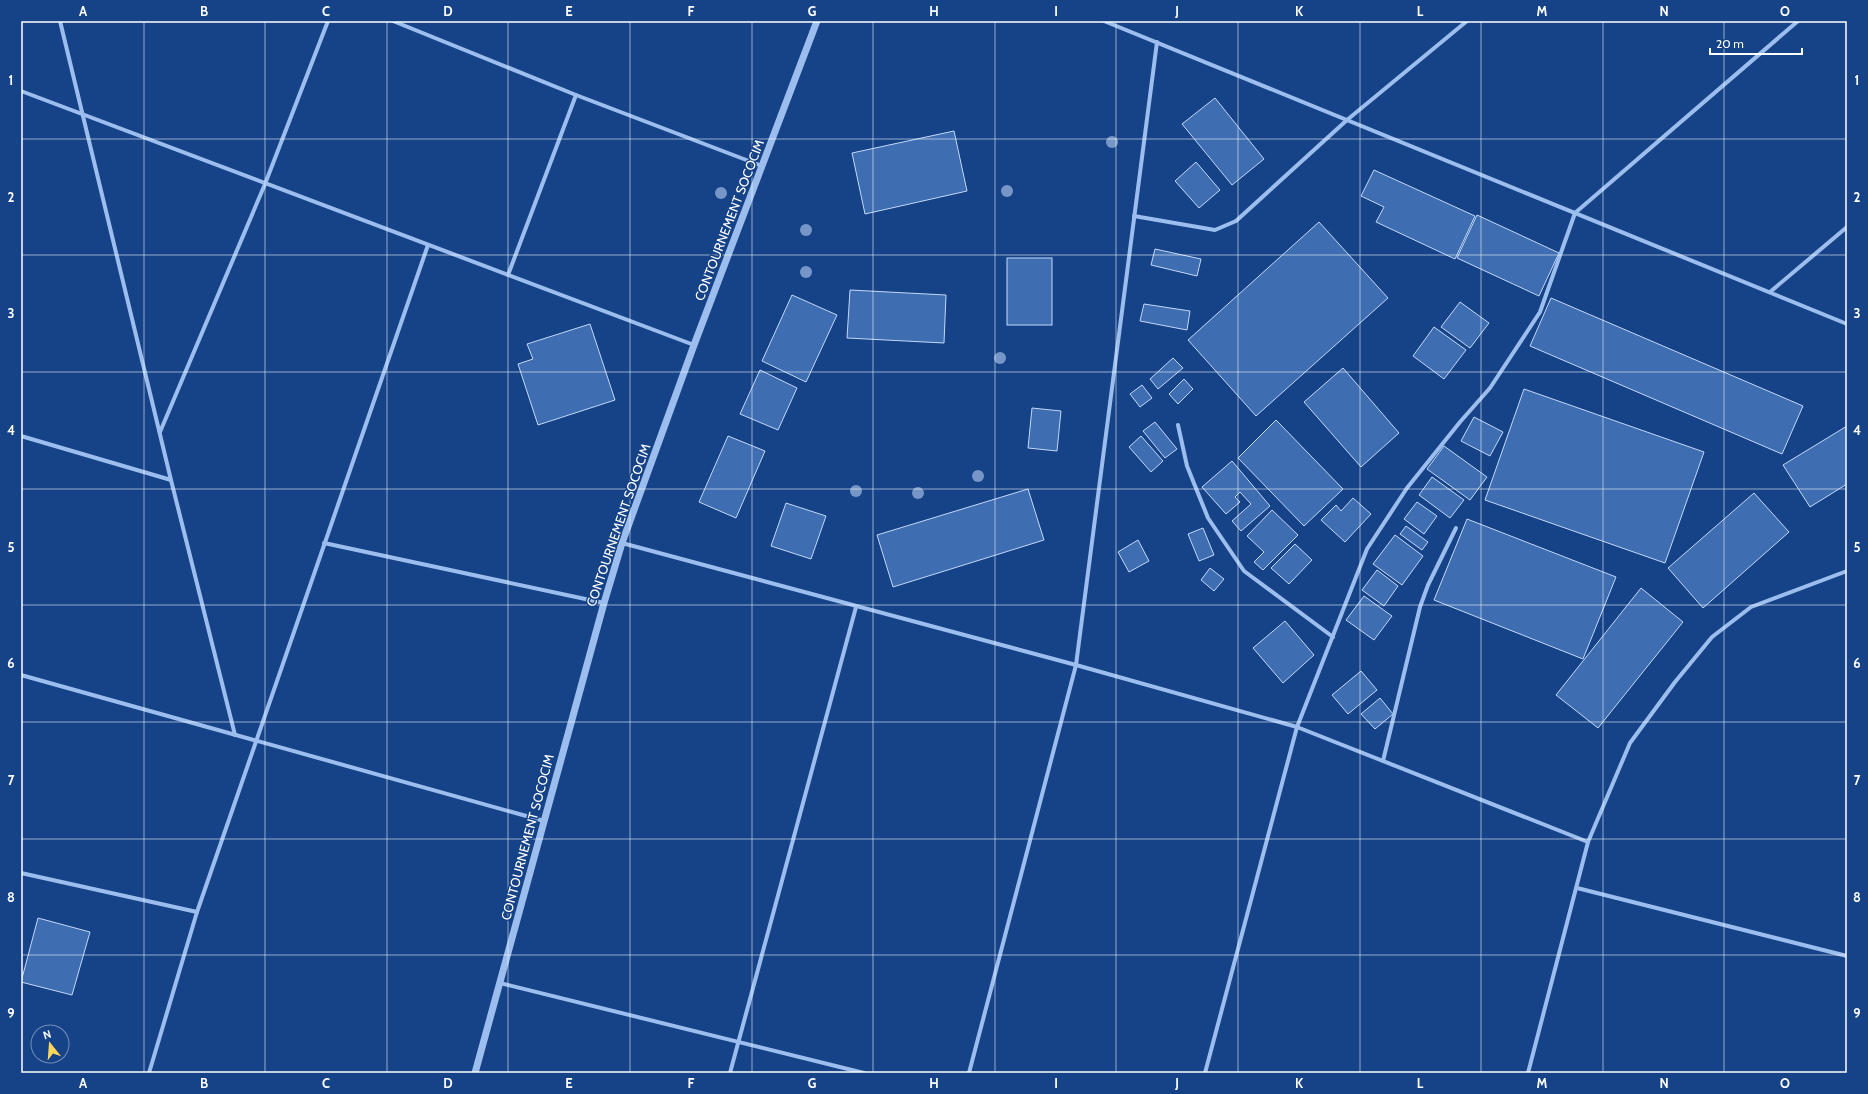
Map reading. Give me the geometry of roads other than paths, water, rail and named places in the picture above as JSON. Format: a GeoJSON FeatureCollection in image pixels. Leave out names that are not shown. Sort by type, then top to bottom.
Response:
{"type":"FeatureCollection","features":[{"type":"Feature","properties":{"kind":"street"},"geometry":{"type":"LineString","coordinates":[[60,21],[171,480],[235,735]]}},
{"type":"Feature","properties":{"kind":"street"},"geometry":{"type":"LineString","coordinates":[[160,433],[266,184],[328,21]]}},
{"type":"Feature","properties":{"kind":"street"},"geometry":{"type":"LineString","coordinates":[[393,21],[576,95],[762,166]]}},
{"type":"Feature","properties":{"kind":"street","name":"CONTOURNEMENT SOCOCIM"},"geometry":{"type":"LineString","coordinates":[[475,1073],[604,603],[622,543],[694,345],[817,21]]}},
{"type":"Feature","properties":{"kind":"street"},"geometry":{"type":"LineString","coordinates":[[1104,21],[1847,324]]}},
{"type":"Feature","properties":{"kind":"street"},"geometry":{"type":"LineString","coordinates":[[1134,216],[1215,230],[1236,221],[1347,120],[1466,21]]}},
{"type":"Feature","properties":{"kind":"street"},"geometry":{"type":"LineString","coordinates":[[1206,1073],[1297,727],[1367,549],[1407,488],[1490,388],[1540,312],[1575,213],[1798,21]]}},
{"type":"Feature","properties":{"kind":"street"},"geometry":{"type":"LineString","coordinates":[[969,1073],[1076,665],[1157,42]]}},
{"type":"Feature","properties":{"kind":"street"},"geometry":{"type":"LineString","coordinates":[[21,91],[694,345]]}},
{"type":"Feature","properties":{"kind":"street"},"geometry":{"type":"LineString","coordinates":[[508,275],[576,95]]}},
{"type":"Feature","properties":{"kind":"street"},"geometry":{"type":"LineString","coordinates":[[1770,292],[1847,227]]}},
{"type":"Feature","properties":{"kind":"street"},"geometry":{"type":"LineString","coordinates":[[149,1073],[197,912],[428,245]]}},
{"type":"Feature","properties":{"kind":"street"},"geometry":{"type":"LineString","coordinates":[[1178,425],[1187,466],[1208,518],[1244,571],[1333,637]]}},
{"type":"Feature","properties":{"kind":"street"},"geometry":{"type":"LineString","coordinates":[[21,436],[171,480]]}},
{"type":"Feature","properties":{"kind":"street"},"geometry":{"type":"LineString","coordinates":[[1383,761],[1420,607],[1428,585],[1456,528]]}},
{"type":"Feature","properties":{"kind":"street"},"geometry":{"type":"LineString","coordinates":[[324,543],[604,603]]}},
{"type":"Feature","properties":{"kind":"street"},"geometry":{"type":"LineString","coordinates":[[622,543],[1076,665],[1297,727],[1588,842]]}},
{"type":"Feature","properties":{"kind":"street"},"geometry":{"type":"LineString","coordinates":[[1528,1073],[1588,842],[1630,743],[1675,682],[1712,637],[1751,607],[1847,571]]}},
{"type":"Feature","properties":{"kind":"street"},"geometry":{"type":"LineString","coordinates":[[730,1073],[856,607]]}},
{"type":"Feature","properties":{"kind":"street"},"geometry":{"type":"LineString","coordinates":[[21,675],[544,821]]}},
{"type":"Feature","properties":{"kind":"street"},"geometry":{"type":"LineString","coordinates":[[21,873],[197,912]]}},
{"type":"Feature","properties":{"kind":"street"},"geometry":{"type":"LineString","coordinates":[[1577,888],[1847,956]]}},
{"type":"Feature","properties":{"kind":"street"},"geometry":{"type":"LineString","coordinates":[[499,982],[864,1073]]}}]}
